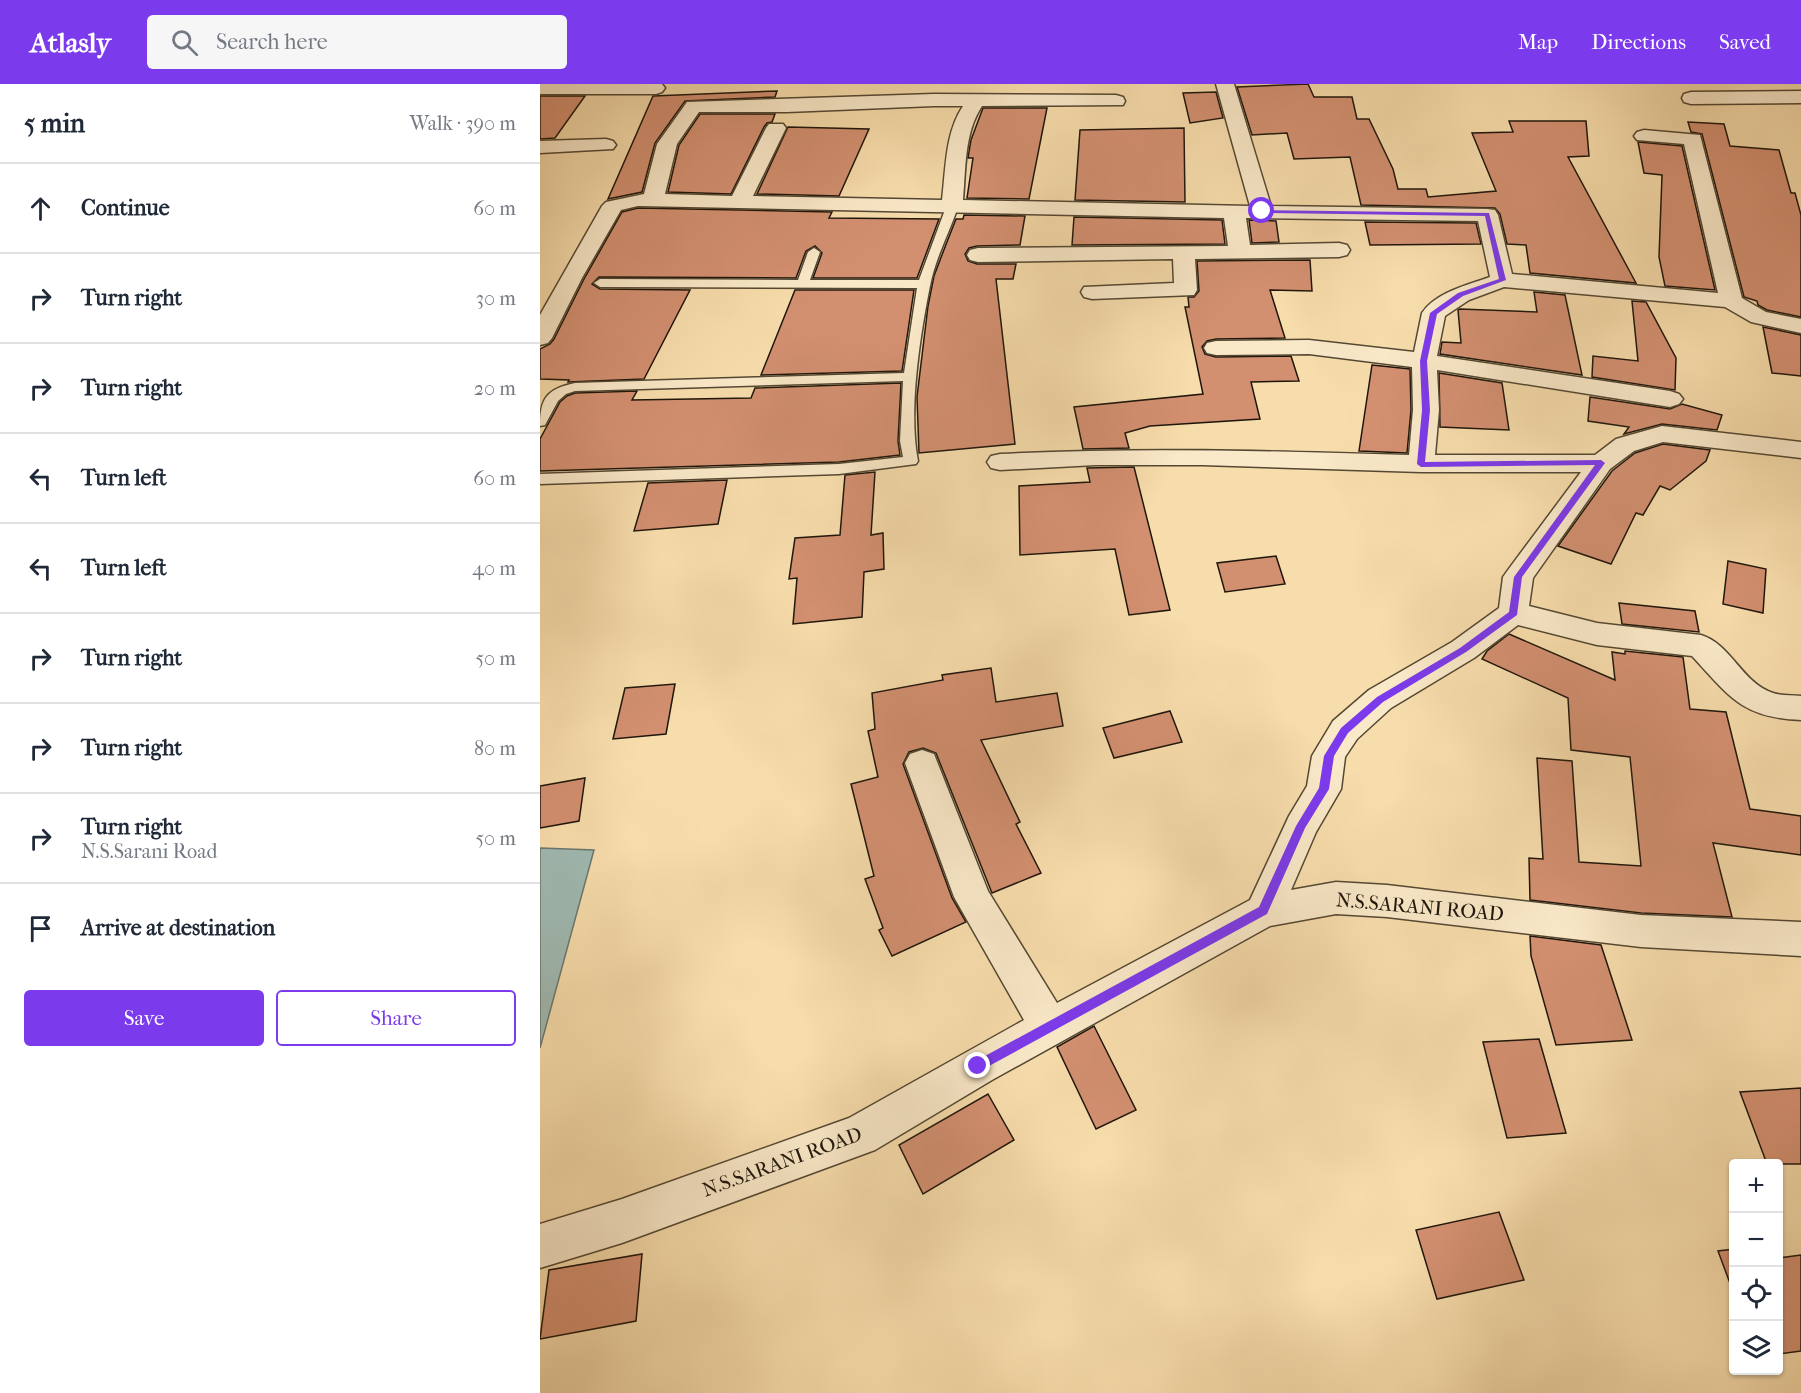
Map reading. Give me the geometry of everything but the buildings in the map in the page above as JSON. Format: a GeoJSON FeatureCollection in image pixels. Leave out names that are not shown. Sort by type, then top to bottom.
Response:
{"type":"FeatureCollection","features":[{"type":"Feature","properties":{"kind":"street"},"geometry":{"type":"LineString","coordinates":[[787,106],[792,84]]}},
{"type":"Feature","properties":{"kind":"street"},"geometry":{"type":"LineString","coordinates":[[1225,84],[1262,211]]}},
{"type":"Feature","properties":{"kind":"street"},"geometry":{"type":"LineString","coordinates":[[540,88],[656,88]]}},
{"type":"Feature","properties":{"kind":"street"},"geometry":{"type":"LineString","coordinates":[[653,199],[667,144],[698,99],[787,106],[976,100],[1087,92],[1116,101]]}},
{"type":"Feature","properties":{"kind":"street"},"geometry":{"type":"LineString","coordinates":[[1691,98],[1801,97]]}},
{"type":"Feature","properties":{"kind":"street"},"geometry":{"type":"LineString","coordinates":[[952,207],[960,132],[963,120],[976,100]]}},
{"type":"Feature","properties":{"kind":"street"},"geometry":{"type":"LineString","coordinates":[[739,203],[776,128]]}},
{"type":"Feature","properties":{"kind":"street"},"geometry":{"type":"LineString","coordinates":[[1644,136],[1693,139],[1731,301]]}},
{"type":"Feature","properties":{"kind":"street"},"geometry":{"type":"LineString","coordinates":[[540,147],[606,146]]}},
{"type":"Feature","properties":{"kind":"street"},"geometry":{"type":"LineString","coordinates":[[541,333],[612,206],[653,199],[739,203],[1487,215],[1503,280]]}},
{"type":"Feature","properties":{"kind":"street"},"geometry":{"type":"LineString","coordinates":[[1234,211],[1240,252]]}},
{"type":"Feature","properties":{"kind":"street"},"geometry":{"type":"LineString","coordinates":[[978,255],[1184,254],[1340,250]]}},
{"type":"Feature","properties":{"kind":"street"},"geometry":{"type":"LineString","coordinates":[[1092,292],[1186,290],[1184,254]]}},
{"type":"Feature","properties":{"kind":"street"},"geometry":{"type":"LineString","coordinates":[[1421,464],[1426,410],[1424,361],[1434,313],[1461,295],[1503,280],[1731,301],[1759,317],[1801,326]]}},
{"type":"Feature","properties":{"kind":"street"},"geometry":{"type":"LineString","coordinates":[[1216,348],[1309,347],[1424,361],[1670,399]]}},
{"type":"Feature","properties":{"kind":"street"},"geometry":{"type":"LineString","coordinates":[[1263,911],[1301,826],[1324,789],[1329,756],[1345,730],[1380,699],[1463,650],[1513,613],[1518,577],[1601,463],[1624,445],[1662,434],[1801,450]]}},
{"type":"Feature","properties":{"kind":"street"},"geometry":{"type":"LineString","coordinates":[[1000,462],[1120,457],[1421,464],[1601,463]]}},
{"type":"Feature","properties":{"kind":"street"},"geometry":{"type":"LineString","coordinates":[[1513,613],[1597,634],[1701,646],[1745,695],[1779,709],[1801,708]]}},
{"type":"Feature","properties":{"kind":"street"},"geometry":{"type":"LineString","coordinates":[[922,763],[972,897],[1050,1028]]}},
{"type":"Feature","properties":{"kind":"street","name":"N.S.SARANI ROAD"},"geometry":{"type":"LineString","coordinates":[[540,1246],[622,1221],[860,1136],[978,1066],[1263,911],[1336,898],[1387,901],[1641,931],[1800,943]]}},
{"type":"Feature","properties":{"kind":"lane"},"geometry":{"type":"LineString","coordinates":[[540,479],[839,469],[911,462],[907,441],[910,377],[924,284],[952,207]]}},
{"type":"Feature","properties":{"kind":"lane"},"geometry":{"type":"LineString","coordinates":[[803,282],[814,252]]}},
{"type":"Feature","properties":{"kind":"lane"},"geometry":{"type":"LineString","coordinates":[[600,283],[924,284]]}},
{"type":"Feature","properties":{"kind":"lane"},"geometry":{"type":"LineString","coordinates":[[540,422],[554,395],[569,388],[910,377]]}},
{"type":"Feature","properties":{"kind":"water"},"geometry":{"type":"Polygon","coordinates":[[[540,848],[594,850],[540,1048],[540,848]]]}},
{"type":"Feature","properties":{"kind":"route"},"geometry":{"type":"LineString","coordinates":[[978,1066],[1263,911],[1301,826],[1324,789],[1329,756],[1345,730],[1380,699],[1463,650],[1513,613],[1518,577],[1601,463],[1421,464],[1426,410],[1424,361],[1434,313],[1461,295],[1503,280],[1487,215],[1262,211]]}}]}
